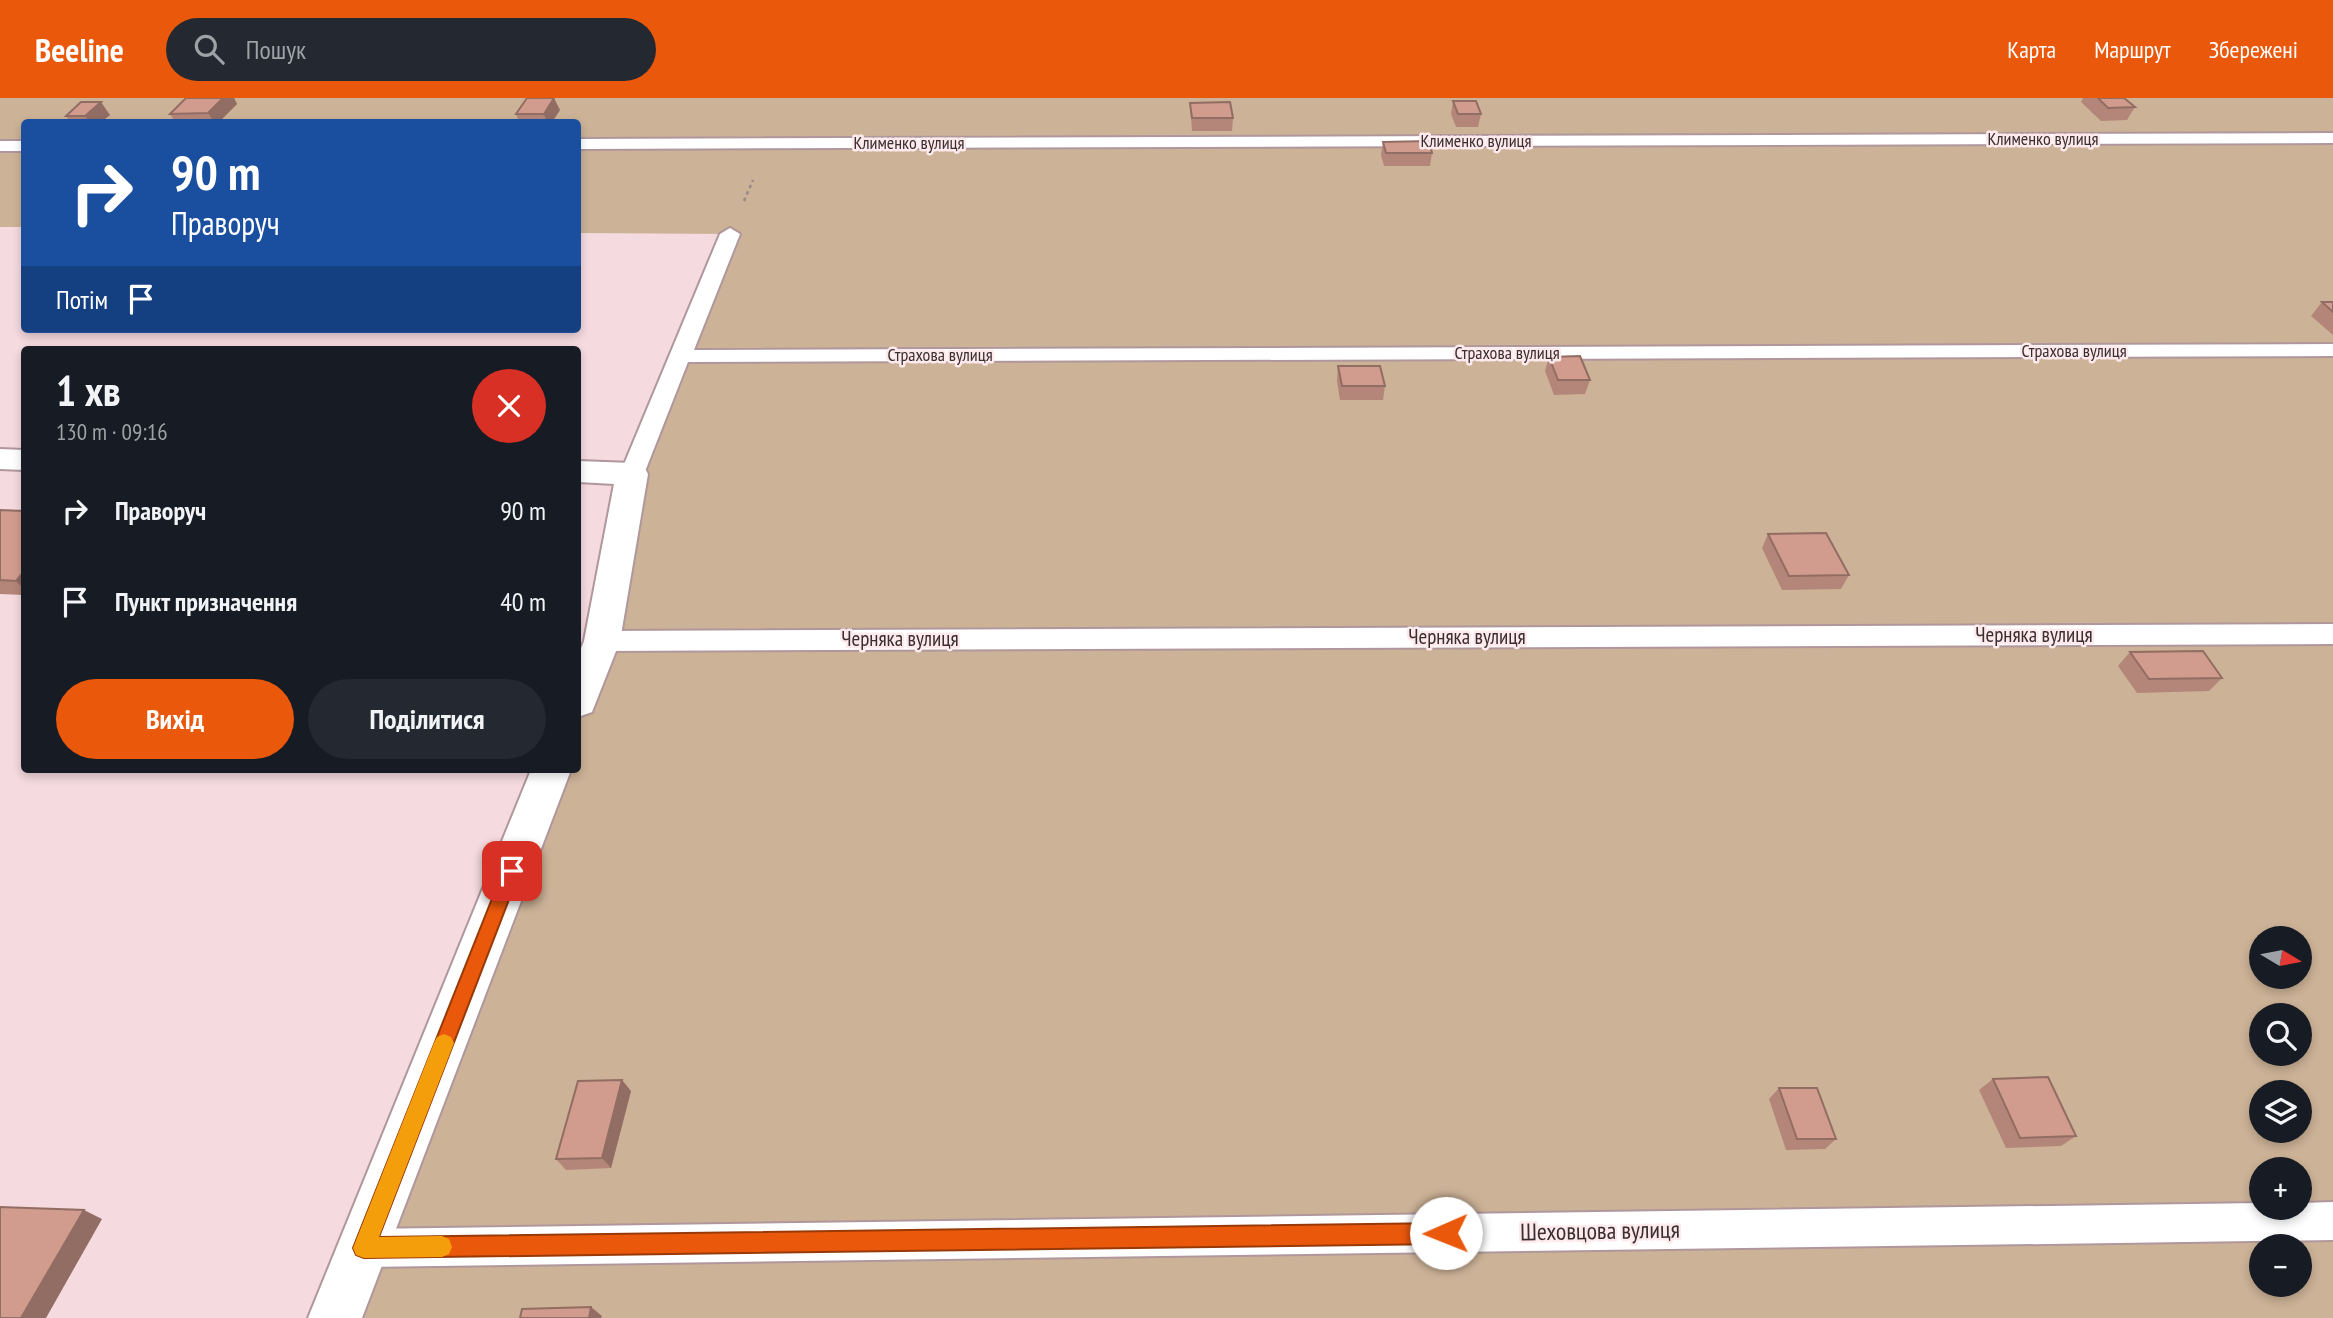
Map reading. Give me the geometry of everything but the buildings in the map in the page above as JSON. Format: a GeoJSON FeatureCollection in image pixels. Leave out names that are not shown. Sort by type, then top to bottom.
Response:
{"type":"FeatureCollection","features":[{"type":"Feature","properties":{"kind":"street"},"geometry":{"type":"LineString","coordinates":[[0,459],[21,460]]}},
{"type":"Feature","properties":{"kind":"street"},"geometry":{"type":"LineString","coordinates":[[581,472],[632,474],[602,641],[581,694]]}},
{"type":"Feature","properties":{"kind":"street"},"geometry":{"type":"LineString","coordinates":[[335,1318],[550,773]]}},
{"type":"Feature","properties":{"kind":"lane","name":"Клименко вулиця"},"geometry":{"type":"LineString","coordinates":[[581,144],[2333,138]]}},
{"type":"Feature","properties":{"kind":"lane"},"geometry":{"type":"LineString","coordinates":[[0,146],[21,146]]}},
{"type":"Feature","properties":{"kind":"lane"},"geometry":{"type":"LineString","coordinates":[[632,474],[730,234]]}},
{"type":"Feature","properties":{"kind":"lane","name":"Страхова вулиця"},"geometry":{"type":"LineString","coordinates":[[680,356],[2333,350]]}},
{"type":"Feature","properties":{"kind":"lane","name":"Черняка вулиця"},"geometry":{"type":"LineString","coordinates":[[602,641],[2333,634]]}},
{"type":"Feature","properties":{"kind":"lane","name":"Шеховцова вулиця"},"geometry":{"type":"LineString","coordinates":[[364,1248],[2333,1221]]}},
{"type":"Feature","properties":{"kind":"path"},"geometry":{"type":"LineString","coordinates":[[730,234],[768,144]]}},
{"type":"Feature","properties":{"kind":"shaded area"},"geometry":{"type":"Polygon","coordinates":[[[0,98],[2333,98],[2333,1318],[335,1318],[550,773],[581,773],[581,694],[602,641],[632,474],[730,234],[581,233],[581,119],[21,119],[21,227],[0,227],[0,98]]]}},
{"type":"Feature","properties":{"kind":"slow traffic"},"geometry":{"type":"LineString","coordinates":[[442,1247],[364,1248],[444,1043]]}},
{"type":"Feature","properties":{"kind":"route"},"geometry":{"type":"LineString","coordinates":[[512,871],[364,1248],[1446,1233]]}}]}
